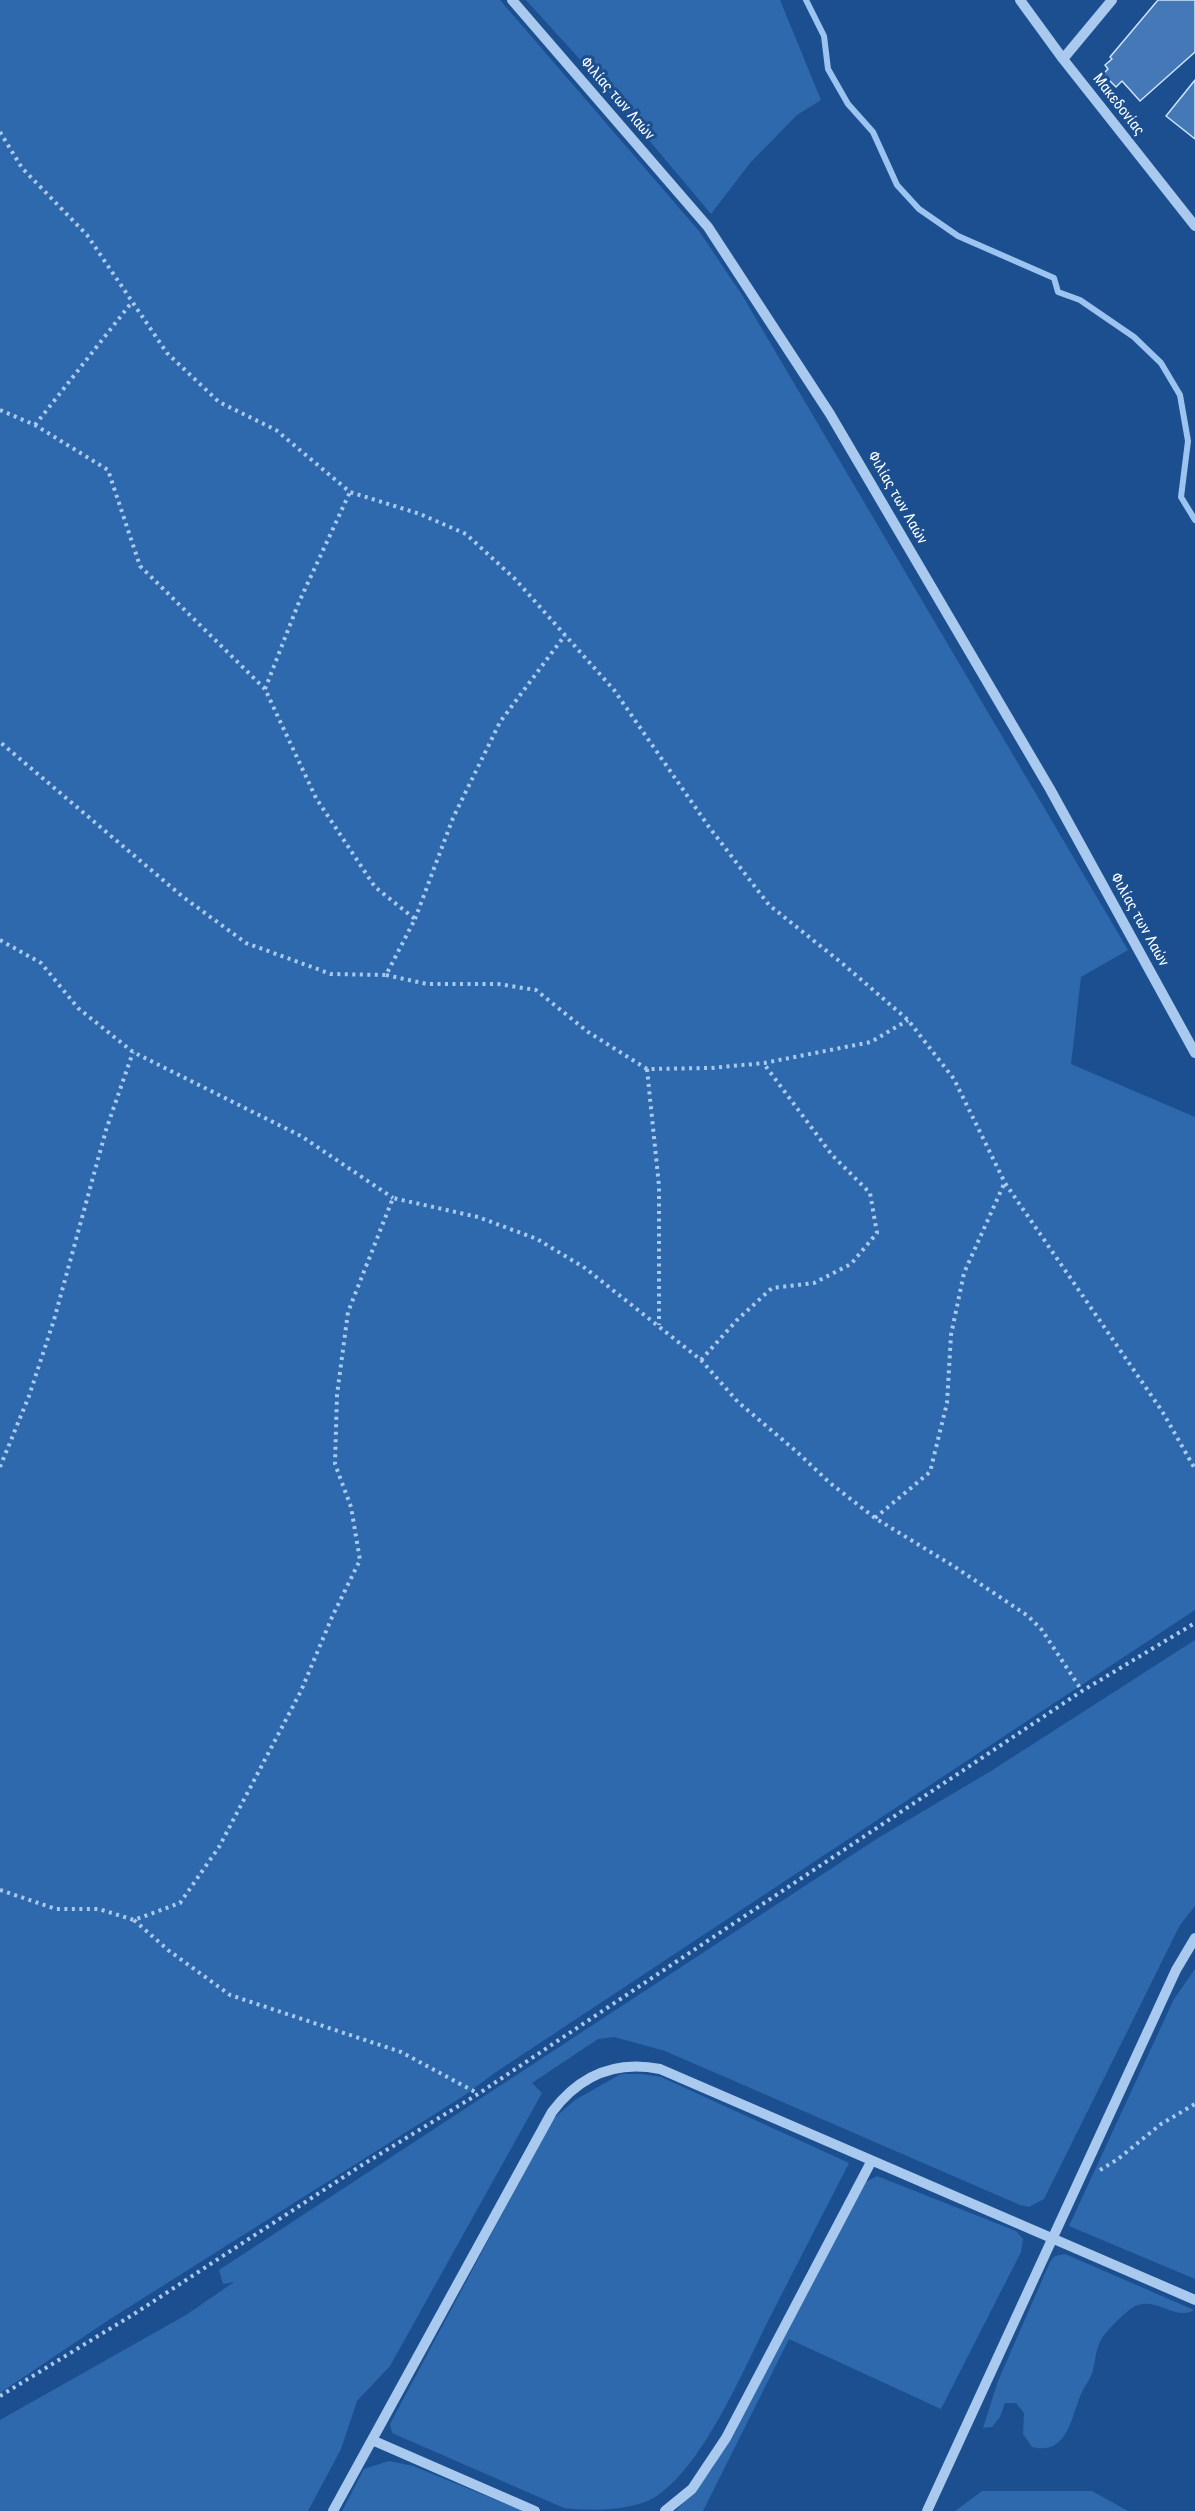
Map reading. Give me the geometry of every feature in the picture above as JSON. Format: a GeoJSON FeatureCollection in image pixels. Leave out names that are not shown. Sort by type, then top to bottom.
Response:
{"type":"FeatureCollection","features":[{"type":"Feature","properties":{"kind":"street","name":"Φιλίας των Λαών"},"geometry":{"type":"LineString","coordinates":[[512,0],[708,227],[824,404],[1050,789],[1195,1053]]}},
{"type":"Feature","properties":{"kind":"street","name":"Μακεδονίας"},"geometry":{"type":"LineString","coordinates":[[1020,0],[1063,59],[1195,226]]}},
{"type":"Feature","properties":{"kind":"street"},"geometry":{"type":"LineString","coordinates":[[1063,59],[1112,0]]}},
{"type":"Feature","properties":{"kind":"street"},"geometry":{"type":"LineString","coordinates":[[927,2511],[1176,1970],[1195,1938]]}},
{"type":"Feature","properties":{"kind":"street"},"geometry":{"type":"LineString","coordinates":[[333,2511],[552,2112],[566,2094],[599,2073],[643,2066],[660,2069],[1195,2300]]}},
{"type":"Feature","properties":{"kind":"street"},"geometry":{"type":"LineString","coordinates":[[665,2511],[692,2489],[726,2438],[871,2162]]}},
{"type":"Feature","properties":{"kind":"street"},"geometry":{"type":"LineString","coordinates":[[372,2440],[535,2511]]}},
{"type":"Feature","properties":{"kind":"path"},"geometry":{"type":"LineString","coordinates":[[0,132],[22,168],[87,235],[167,352],[219,402],[276,430],[350,492],[420,514],[466,534],[515,579],[614,690],[709,827],[769,905],[908,1020],[954,1078],[1005,1183],[1162,1411],[1195,1469]]}},
{"type":"Feature","properties":{"kind":"path"},"geometry":{"type":"LineString","coordinates":[[35,425],[132,302]]}},
{"type":"Feature","properties":{"kind":"path"},"geometry":{"type":"LineString","coordinates":[[0,410],[35,425],[108,470],[140,566],[265,689],[316,798],[375,887],[415,919]]}},
{"type":"Feature","properties":{"kind":"path"},"geometry":{"type":"LineString","coordinates":[[265,689],[298,602],[350,492]]}},
{"type":"Feature","properties":{"kind":"path"},"geometry":{"type":"LineString","coordinates":[[386,975],[415,919],[453,818],[500,722],[565,635]]}},
{"type":"Feature","properties":{"kind":"path"},"geometry":{"type":"LineString","coordinates":[[0,742],[183,897],[246,943],[331,974],[386,975],[427,984],[498,984],[536,990],[588,1032],[646,1069],[711,1068],[764,1063],[871,1042],[908,1020]]}},
{"type":"Feature","properties":{"kind":"path"},"geometry":{"type":"LineString","coordinates":[[0,940],[41,963],[78,1008],[132,1052],[302,1136],[393,1198],[478,1217],[537,1239],[585,1268],[701,1360],[738,1402],[830,1483],[875,1518],[955,1567],[1028,1616],[1042,1630],[1082,1691]]}},
{"type":"Feature","properties":{"kind":"path"},"geometry":{"type":"LineString","coordinates":[[0,1467],[29,1396],[54,1320],[106,1130],[132,1052]]}},
{"type":"Feature","properties":{"kind":"path"},"geometry":{"type":"LineString","coordinates":[[701,1360],[737,1320],[772,1288],[814,1283],[851,1264],[877,1233],[870,1193],[832,1155],[764,1063]]}},
{"type":"Feature","properties":{"kind":"path"},"geometry":{"type":"LineString","coordinates":[[646,1069],[659,1186],[659,1326]]}},
{"type":"Feature","properties":{"kind":"path"},"geometry":{"type":"LineString","coordinates":[[875,1518],[930,1472],[947,1403],[951,1335],[964,1273],[1005,1183]]}},
{"type":"Feature","properties":{"kind":"path"},"geometry":{"type":"LineString","coordinates":[[134,1920],[180,1904],[219,1847],[302,1691],[332,1617],[360,1560],[351,1507],[335,1464],[337,1395],[348,1312],[393,1198]]}},
{"type":"Feature","properties":{"kind":"path"},"geometry":{"type":"LineString","coordinates":[[0,2396],[134,2314],[362,2165],[478,2094],[1082,1691],[1195,1623]]}},
{"type":"Feature","properties":{"kind":"path"},"geometry":{"type":"LineString","coordinates":[[0,1890],[56,1908],[99,1909],[134,1920],[168,1950],[230,1995],[401,2052],[478,2094]]}},
{"type":"Feature","properties":{"kind":"path"},"geometry":{"type":"LineString","coordinates":[[1082,2171],[1093,2172],[1106,2168],[1161,2124],[1195,2104]]}},
{"type":"Feature","properties":{"kind":"shaded area"},"geometry":{"type":"Polygon","coordinates":[[[0,0],[500,0],[699,231],[742,295],[1128,950],[1081,977],[1071,1064],[1195,1117],[1195,1610],[496,2072],[465,2095],[107,2321],[0,2393],[0,0]]]}},
{"type":"Feature","properties":{"kind":"shaded area"},"geometry":{"type":"Polygon","coordinates":[[[526,0],[780,0],[821,100],[797,115],[750,163],[711,214],[596,77],[526,0]]]}},
{"type":"Feature","properties":{"kind":"shaded area"},"geometry":{"type":"Polygon","coordinates":[[[1195,1640],[1195,1906],[1180,1925],[1044,2199],[1029,2207],[1020,2205],[665,2051],[614,2037],[598,2039],[532,2083],[542,2093],[390,2366],[357,2401],[341,2449],[308,2511],[0,2511],[0,2420],[186,2315],[234,2282],[223,2284],[219,2270],[878,1838],[991,1771],[1195,1640]]]}},
{"type":"Feature","properties":{"kind":"shaded area"},"geometry":{"type":"Polygon","coordinates":[[[1195,1969],[1195,2279],[1069,2226],[1174,1999],[1195,1969]]]}},
{"type":"Feature","properties":{"kind":"shaded area"},"geometry":{"type":"Polygon","coordinates":[[[621,2074],[661,2077],[849,2163],[733,2392],[704,2444],[687,2466],[670,2485],[652,2499],[642,2503],[609,2509],[564,2508],[392,2433],[390,2424],[553,2119],[575,2100],[621,2074]]]}},
{"type":"Feature","properties":{"kind":"shaded area"},"geometry":{"type":"Polygon","coordinates":[[[877,2176],[1016,2231],[1023,2239],[1021,2252],[941,2409],[789,2339],[703,2511],[676,2511],[712,2469],[866,2182],[877,2176]]]}},
{"type":"Feature","properties":{"kind":"shaded area"},"geometry":{"type":"Polygon","coordinates":[[[1065,2254],[1194,2310],[1181,2313],[1153,2304],[1145,2304],[1134,2307],[1125,2314],[1101,2340],[1092,2374],[1081,2394],[1066,2433],[1053,2446],[1032,2447],[1023,2434],[1024,2413],[1016,2403],[1005,2403],[1000,2417],[992,2427],[983,2428],[998,2381],[1050,2262],[1055,2256],[1065,2254]]]}},
{"type":"Feature","properties":{"kind":"shaded area"},"geometry":{"type":"Polygon","coordinates":[[[389,2461],[413,2466],[523,2511],[342,2511],[364,2469],[389,2461]]]}},
{"type":"Feature","properties":{"kind":"shaded area"},"geometry":{"type":"Polygon","coordinates":[[[982,2491],[1092,2491],[1128,2511],[955,2511],[982,2491]]]}},
{"type":"Feature","properties":{"kind":"building"},"geometry":{"type":"Polygon","coordinates":[[[1158,0],[1195,0],[1195,52],[1140,101],[1122,81],[1116,87],[1103,74],[1108,69],[1105,65],[1112,59],[1110,57],[1158,0]]]}},
{"type":"Feature","properties":{"kind":"building"},"geometry":{"type":"Polygon","coordinates":[[[1195,80],[1195,139],[1166,116],[1195,80]]]}},
{"type":"Feature","properties":{"kind":"waterway"},"geometry":{"type":"LineString","coordinates":[[806,0],[824,36],[828,69],[848,104],[873,132],[897,185],[919,209],[958,236],[1054,278],[1058,292],[1080,300],[1134,337],[1161,363],[1180,395],[1188,441],[1181,497],[1195,520]]}}]}
